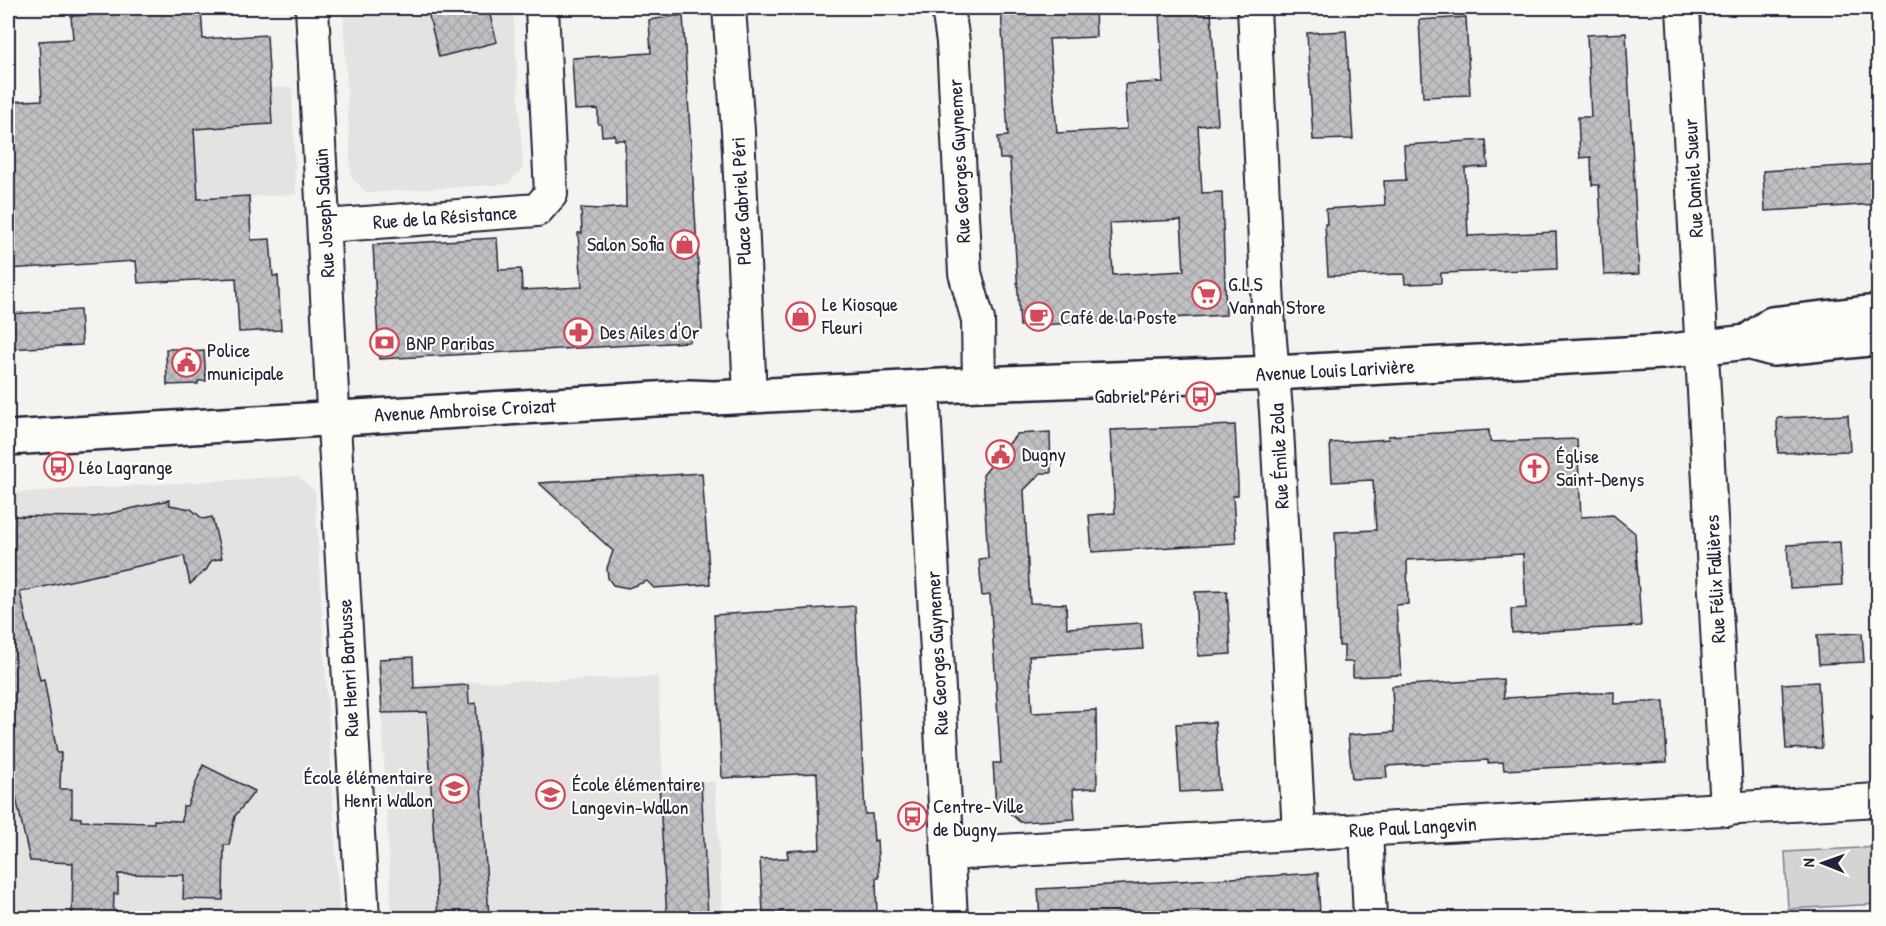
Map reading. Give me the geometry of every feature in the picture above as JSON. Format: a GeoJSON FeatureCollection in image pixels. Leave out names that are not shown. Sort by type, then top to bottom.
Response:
{"type":"FeatureCollection","features":[{"type":"Feature","properties":{"kind":"main road","name":"Avenue Louis Larivière"},"geometry":{"type":"LineString","coordinates":[[1747,342],[1772,324],[1878,312]]}},
{"type":"Feature","properties":{"kind":"main road","name":"Avenue Louis Larivière"},"geometry":{"type":"LineString","coordinates":[[923,387],[1274,373],[1703,349],[1747,342],[1773,349],[1878,338]]}},
{"type":"Feature","properties":{"kind":"main road","name":"Avenue Ambroise Croizat"},"geometry":{"type":"LineString","coordinates":[[8,438],[689,397],[923,387]]}},
{"type":"Feature","properties":{"kind":"street","name":"Rue Joseph Salaün"},"geometry":{"type":"LineString","coordinates":[[312,8],[334,418]]}},
{"type":"Feature","properties":{"kind":"street","name":"Rue de la Résistance"},"geometry":{"type":"LineString","coordinates":[[325,226],[537,210],[551,194],[542,8]]}},
{"type":"Feature","properties":{"kind":"street","name":"Place Gabriel Péri"},"geometry":{"type":"LineString","coordinates":[[729,8],[738,131],[750,396]]}},
{"type":"Feature","properties":{"kind":"street","name":"Rue Georges Guynemer"},"geometry":{"type":"LineString","coordinates":[[948,8],[953,42],[965,273],[978,320],[979,384]]}},
{"type":"Feature","properties":{"kind":"street","name":"Rue Émile Zola"},"geometry":{"type":"LineString","coordinates":[[1254,8],[1269,328],[1274,373],[1299,833]]}},
{"type":"Feature","properties":{"kind":"street","name":"Rue Daniel Sueur"},"geometry":{"type":"LineString","coordinates":[[1683,8],[1703,349]]}},
{"type":"Feature","properties":{"kind":"street","name":"Rue Félix Fallières"},"geometry":{"type":"LineString","coordinates":[[1703,349],[1727,810]]}},
{"type":"Feature","properties":{"kind":"street","name":"Rue Georges Guynemer"},"geometry":{"type":"LineString","coordinates":[[923,387],[951,918]]}},
{"type":"Feature","properties":{"kind":"street","name":"Rue Henri Barbusse"},"geometry":{"type":"LineString","coordinates":[[334,418],[363,918]]}},
{"type":"Feature","properties":{"kind":"street","name":"Rue Paul Langevin"},"geometry":{"type":"LineString","coordinates":[[948,854],[1878,800]]}},
{"type":"Feature","properties":{"kind":"street"},"geometry":{"type":"LineString","coordinates":[[1366,829],[1370,918]]}},
{"type":"Feature","properties":{"kind":"shaded area"},"geometry":{"type":"Polygon","coordinates":[[[343,8],[513,8],[523,168],[508,184],[367,193],[351,177],[343,8]]]}},
{"type":"Feature","properties":{"kind":"shaded area"},"geometry":{"type":"Polygon","coordinates":[[[292,87],[296,194],[33,210],[26,101],[292,87]]]}},
{"type":"Feature","properties":{"kind":"shaded area"},"geometry":{"type":"Polygon","coordinates":[[[298,476],[315,492],[340,918],[8,918],[8,493],[298,476]]]}},
{"type":"Feature","properties":{"kind":"shaded area","name":"École élémentaire Langevin-Wallon"},"geometry":{"type":"Polygon","coordinates":[[[658,677],[663,783],[715,782],[723,918],[392,918],[380,685],[658,677]]]}},
{"type":"Feature","properties":{"kind":"shaded area"},"geometry":{"type":"Polygon","coordinates":[[[1878,847],[1878,904],[1788,909],[1785,852],[1878,847]]]}},
{"type":"Feature","properties":{"kind":"building"},"geometry":{"type":"Polygon","coordinates":[[[427,8],[488,8],[497,42],[439,57],[427,8]]]}},
{"type":"Feature","properties":{"kind":"building"},"geometry":{"type":"Polygon","coordinates":[[[1001,8],[1095,8],[1096,37],[1049,39],[1057,133],[1127,129],[1125,84],[1163,82],[1159,12],[1211,12],[1218,124],[1198,126],[1202,193],[1222,192],[1226,315],[1020,326],[1010,159],[1000,159],[998,137],[1008,136],[1001,8]],[[1181,220],[1110,223],[1113,275],[1184,271],[1181,220]]]}},
{"type":"Feature","properties":{"kind":"building"},"geometry":{"type":"Polygon","coordinates":[[[201,9],[203,39],[267,35],[272,124],[194,129],[198,199],[249,196],[251,240],[270,239],[273,276],[278,276],[281,330],[239,332],[236,278],[138,283],[136,261],[8,269],[8,102],[42,100],[39,41],[73,39],[71,16],[201,9]]]}},
{"type":"Feature","properties":{"kind":"building"},"geometry":{"type":"Polygon","coordinates":[[[683,15],[702,329],[688,342],[379,359],[373,245],[497,238],[499,270],[521,269],[522,290],[582,287],[578,233],[582,233],[581,208],[626,207],[625,140],[615,140],[615,135],[602,136],[601,124],[598,124],[598,109],[575,110],[572,58],[651,53],[649,20],[683,15]]]}},
{"type":"Feature","properties":{"kind":"building"},"geometry":{"type":"Polygon","coordinates":[[[1466,17],[1470,95],[1423,97],[1419,20],[1466,17]]]}},
{"type":"Feature","properties":{"kind":"building"},"geometry":{"type":"Polygon","coordinates":[[[1346,31],[1353,139],[1313,140],[1307,33],[1346,31]]]}},
{"type":"Feature","properties":{"kind":"building"},"geometry":{"type":"Polygon","coordinates":[[[1626,33],[1639,274],[1604,275],[1599,185],[1592,185],[1591,157],[1580,158],[1578,117],[1591,117],[1587,35],[1626,33]]]}},
{"type":"Feature","properties":{"kind":"building"},"geometry":{"type":"Polygon","coordinates":[[[1486,140],[1488,167],[1465,168],[1468,236],[1556,232],[1557,269],[1441,273],[1441,283],[1405,284],[1404,274],[1328,276],[1326,209],[1385,205],[1384,181],[1406,180],[1404,145],[1486,140]]]}},
{"type":"Feature","properties":{"kind":"building"},"geometry":{"type":"Polygon","coordinates":[[[1878,164],[1878,204],[1765,211],[1763,171],[1878,164]]]}},
{"type":"Feature","properties":{"kind":"building"},"geometry":{"type":"Polygon","coordinates":[[[80,310],[82,345],[8,349],[8,314],[80,310]]]}},
{"type":"Feature","properties":{"kind":"building","name":"Police municipale"},"geometry":{"type":"Polygon","coordinates":[[[166,349],[204,351],[206,381],[198,381],[198,384],[167,385],[166,349]]]}},
{"type":"Feature","properties":{"kind":"building"},"geometry":{"type":"Polygon","coordinates":[[[1848,415],[1850,451],[1778,453],[1777,418],[1848,415]]]}},
{"type":"Feature","properties":{"kind":"building"},"geometry":{"type":"Polygon","coordinates":[[[1235,425],[1238,495],[1233,496],[1236,543],[1092,552],[1089,515],[1115,513],[1110,430],[1235,425]]]}},
{"type":"Feature","properties":{"kind":"building"},"geometry":{"type":"Polygon","coordinates":[[[1489,430],[1490,442],[1577,439],[1581,517],[1613,515],[1635,533],[1641,626],[1512,633],[1511,609],[1526,608],[1523,554],[1407,560],[1408,604],[1396,605],[1401,675],[1353,677],[1353,662],[1344,662],[1344,646],[1339,646],[1335,532],[1376,530],[1373,480],[1332,482],[1330,443],[1389,439],[1388,436],[1489,430]]]}},
{"type":"Feature","properties":{"kind":"building"},"geometry":{"type":"Polygon","coordinates":[[[1050,432],[1051,473],[1041,473],[1024,490],[1030,603],[1066,604],[1067,628],[1141,623],[1143,649],[1029,656],[1032,713],[1096,710],[1097,788],[1073,789],[1075,819],[1020,822],[1003,807],[996,807],[993,763],[1001,763],[990,595],[982,596],[979,559],[988,558],[983,475],[1017,434],[1050,432]]]}},
{"type":"Feature","properties":{"kind":"building"},"geometry":{"type":"Polygon","coordinates":[[[702,473],[710,584],[654,588],[647,581],[628,588],[613,585],[608,578],[607,568],[613,551],[539,483],[702,473]]]}},
{"type":"Feature","properties":{"kind":"building"},"geometry":{"type":"Polygon","coordinates":[[[169,500],[170,505],[191,509],[203,519],[212,517],[222,558],[211,561],[207,569],[190,584],[184,556],[20,592],[40,680],[44,679],[57,753],[61,753],[60,789],[72,789],[72,817],[81,818],[81,821],[154,823],[154,820],[182,821],[183,806],[187,806],[203,765],[255,791],[235,816],[229,845],[224,845],[223,900],[183,899],[184,875],[118,874],[118,894],[114,894],[113,918],[72,918],[73,863],[30,861],[8,761],[8,516],[95,517],[169,500]]]}},
{"type":"Feature","properties":{"kind":"building"},"geometry":{"type":"Polygon","coordinates":[[[1840,542],[1842,585],[1790,588],[1787,545],[1840,542]]]}},
{"type":"Feature","properties":{"kind":"building"},"geometry":{"type":"Polygon","coordinates":[[[1227,591],[1231,654],[1198,656],[1195,592],[1227,591]]]}},
{"type":"Feature","properties":{"kind":"building"},"geometry":{"type":"Polygon","coordinates":[[[855,606],[865,814],[872,814],[874,841],[877,840],[879,878],[876,878],[877,918],[791,918],[790,912],[763,913],[760,859],[788,858],[787,851],[820,849],[817,773],[722,778],[714,615],[855,606]]]}},
{"type":"Feature","properties":{"kind":"building"},"geometry":{"type":"Polygon","coordinates":[[[1862,633],[1864,662],[1819,664],[1817,635],[1862,633]]]}},
{"type":"Feature","properties":{"kind":"building"},"geometry":{"type":"Polygon","coordinates":[[[413,657],[414,688],[468,685],[469,704],[476,703],[489,918],[438,918],[427,712],[382,713],[379,659],[413,657]]]}},
{"type":"Feature","properties":{"kind":"building"},"geometry":{"type":"Polygon","coordinates":[[[1503,679],[1504,698],[1614,692],[1614,704],[1664,701],[1667,762],[1504,770],[1503,762],[1488,763],[1488,760],[1386,766],[1387,778],[1352,779],[1348,735],[1394,732],[1392,686],[1503,679]]]}},
{"type":"Feature","properties":{"kind":"building"},"geometry":{"type":"Polygon","coordinates":[[[1818,682],[1822,748],[1786,749],[1782,684],[1818,682]]]}},
{"type":"Feature","properties":{"kind":"building"},"geometry":{"type":"Polygon","coordinates":[[[1215,722],[1219,790],[1180,792],[1176,724],[1215,722]]]}},
{"type":"Feature","properties":{"kind":"building"},"geometry":{"type":"Polygon","coordinates":[[[701,782],[708,918],[667,918],[659,784],[701,782]]]}},
{"type":"Feature","properties":{"kind":"building"},"geometry":{"type":"Polygon","coordinates":[[[1318,873],[1320,916],[1040,918],[1038,889],[1318,873]]]}},
{"type":"Feature","properties":{"kind":"place","name":"Salon Sofia"},"geometry":{"type":"Point","coordinates":[685,244]}},
{"type":"Feature","properties":{"kind":"place","name":"G.L.S Vannah Store"},"geometry":{"type":"Point","coordinates":[1207,295]}},
{"type":"Feature","properties":{"kind":"place","name":"Le Kiosque Fleuri"},"geometry":{"type":"Point","coordinates":[801,316]}},
{"type":"Feature","properties":{"kind":"place","name":"Café de la Poste"},"geometry":{"type":"Point","coordinates":[1039,317]}},
{"type":"Feature","properties":{"kind":"place","name":"Des Ailes d'Or"},"geometry":{"type":"Point","coordinates":[579,332]}},
{"type":"Feature","properties":{"kind":"place","name":"BNP Paribas"},"geometry":{"type":"Point","coordinates":[385,343]}},
{"type":"Feature","properties":{"kind":"place","name":"Police municipale"},"geometry":{"type":"Point","coordinates":[186,362]}},
{"type":"Feature","properties":{"kind":"place","name":"Gabriel Péri"},"geometry":{"type":"Point","coordinates":[1201,396]}},
{"type":"Feature","properties":{"kind":"place","name":"Dugny"},"geometry":{"type":"Point","coordinates":[1001,454]}},
{"type":"Feature","properties":{"kind":"place","name":"Léo Lagrange"},"geometry":{"type":"Point","coordinates":[58,467]}},
{"type":"Feature","properties":{"kind":"place","name":"Église Saint-Denys"},"geometry":{"type":"Point","coordinates":[1535,468]}},
{"type":"Feature","properties":{"kind":"place","name":"École élémentaire Henri Wallon"},"geometry":{"type":"Point","coordinates":[454,788]}},
{"type":"Feature","properties":{"kind":"place","name":"École élémentaire Langevin-Wallon"},"geometry":{"type":"Point","coordinates":[551,795]}},
{"type":"Feature","properties":{"kind":"place","name":"Centre-Ville de Dugny"},"geometry":{"type":"Point","coordinates":[912,817]}}]}
